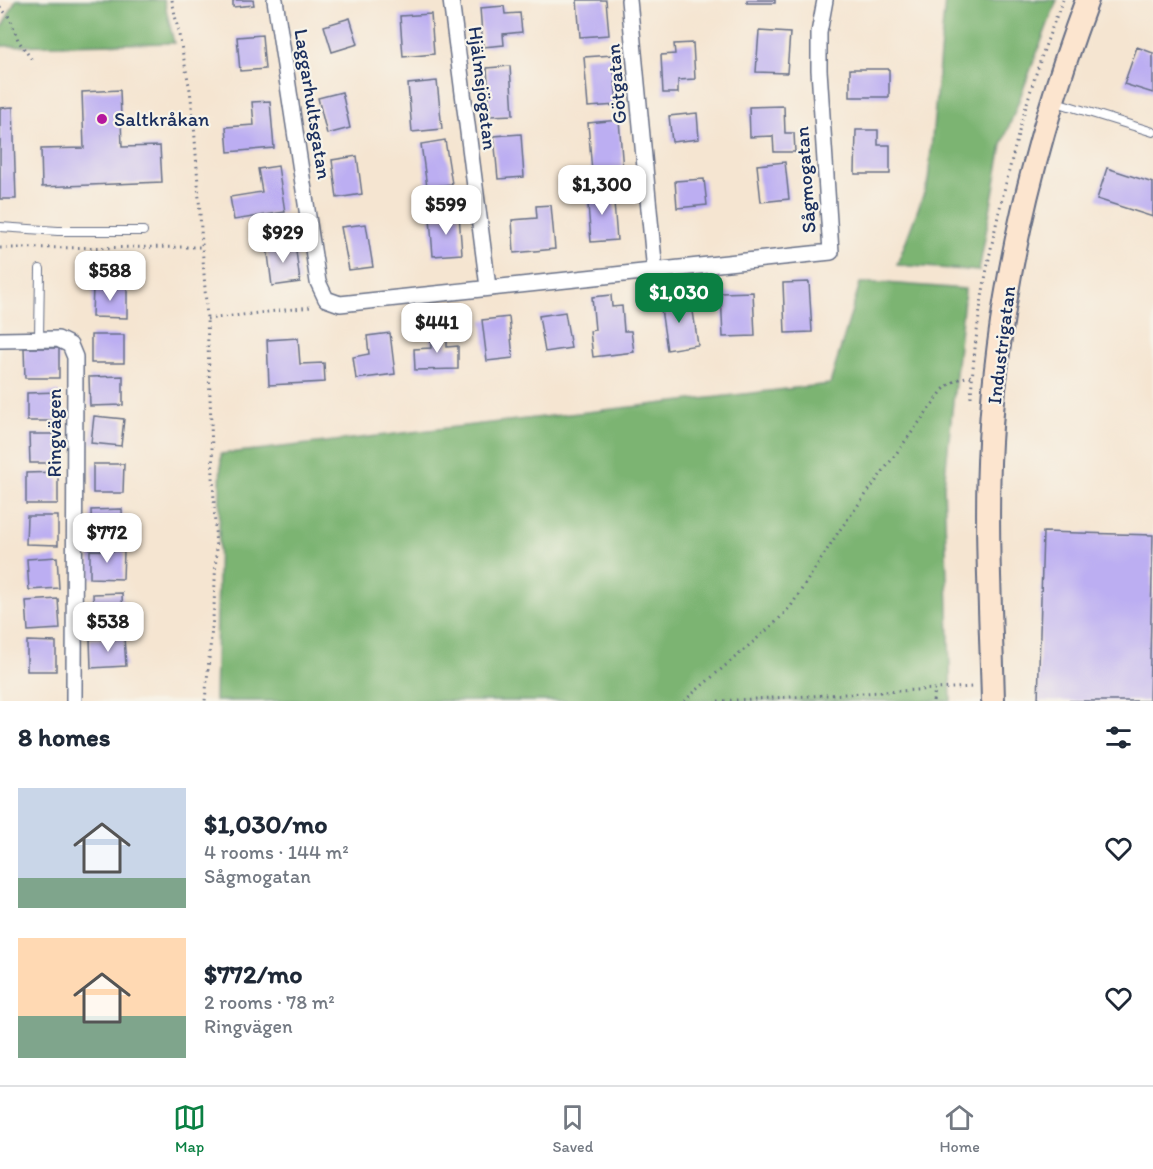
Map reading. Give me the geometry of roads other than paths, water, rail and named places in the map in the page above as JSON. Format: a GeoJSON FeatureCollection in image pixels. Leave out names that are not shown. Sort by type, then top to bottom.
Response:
{"type":"FeatureCollection","features":[{"type":"Feature","properties":{"kind":"street","name":"Laggarhultsgatan"},"geometry":{"type":"LineString","coordinates":[[275,0],[318,282],[326,299],[340,304],[488,287]]}},
{"type":"Feature","properties":{"kind":"street","name":"Hjälmsjögatan"},"geometry":{"type":"LineString","coordinates":[[450,0],[488,287]]}},
{"type":"Feature","properties":{"kind":"street","name":"Götgatan"},"geometry":{"type":"LineString","coordinates":[[629,0],[655,272]]}},
{"type":"Feature","properties":{"kind":"street","name":"Sågmogatan"},"geometry":{"type":"LineString","coordinates":[[655,272],[831,252],[819,70],[819,33],[825,0]]}},
{"type":"Feature","properties":{"kind":"street","name":"Industrigatan"},"geometry":{"type":"LineString","coordinates":[[993,701],[989,556],[990,443],[1002,314],[1014,245],[1033,165],[1061,70],[1087,0]]}},
{"type":"Feature","properties":{"kind":"street"},"geometry":{"type":"LineString","coordinates":[[488,287],[655,272]]}},
{"type":"Feature","properties":{"kind":"street","name":"Ringvägen"},"geometry":{"type":"LineString","coordinates":[[0,340],[58,339],[70,345],[75,357],[74,701]]}},
{"type":"Feature","properties":{"kind":"lane"},"geometry":{"type":"LineString","coordinates":[[1052,101],[1153,132]]}},
{"type":"Feature","properties":{"kind":"lane"},"geometry":{"type":"LineString","coordinates":[[0,227],[58,231],[143,231]]}},
{"type":"Feature","properties":{"kind":"lane"},"geometry":{"type":"LineString","coordinates":[[39,339],[40,268]]}},
{"type":"Feature","properties":{"kind":"place","name":"Saltkråkan"},"geometry":{"type":"Point","coordinates":[102,119]}}]}
